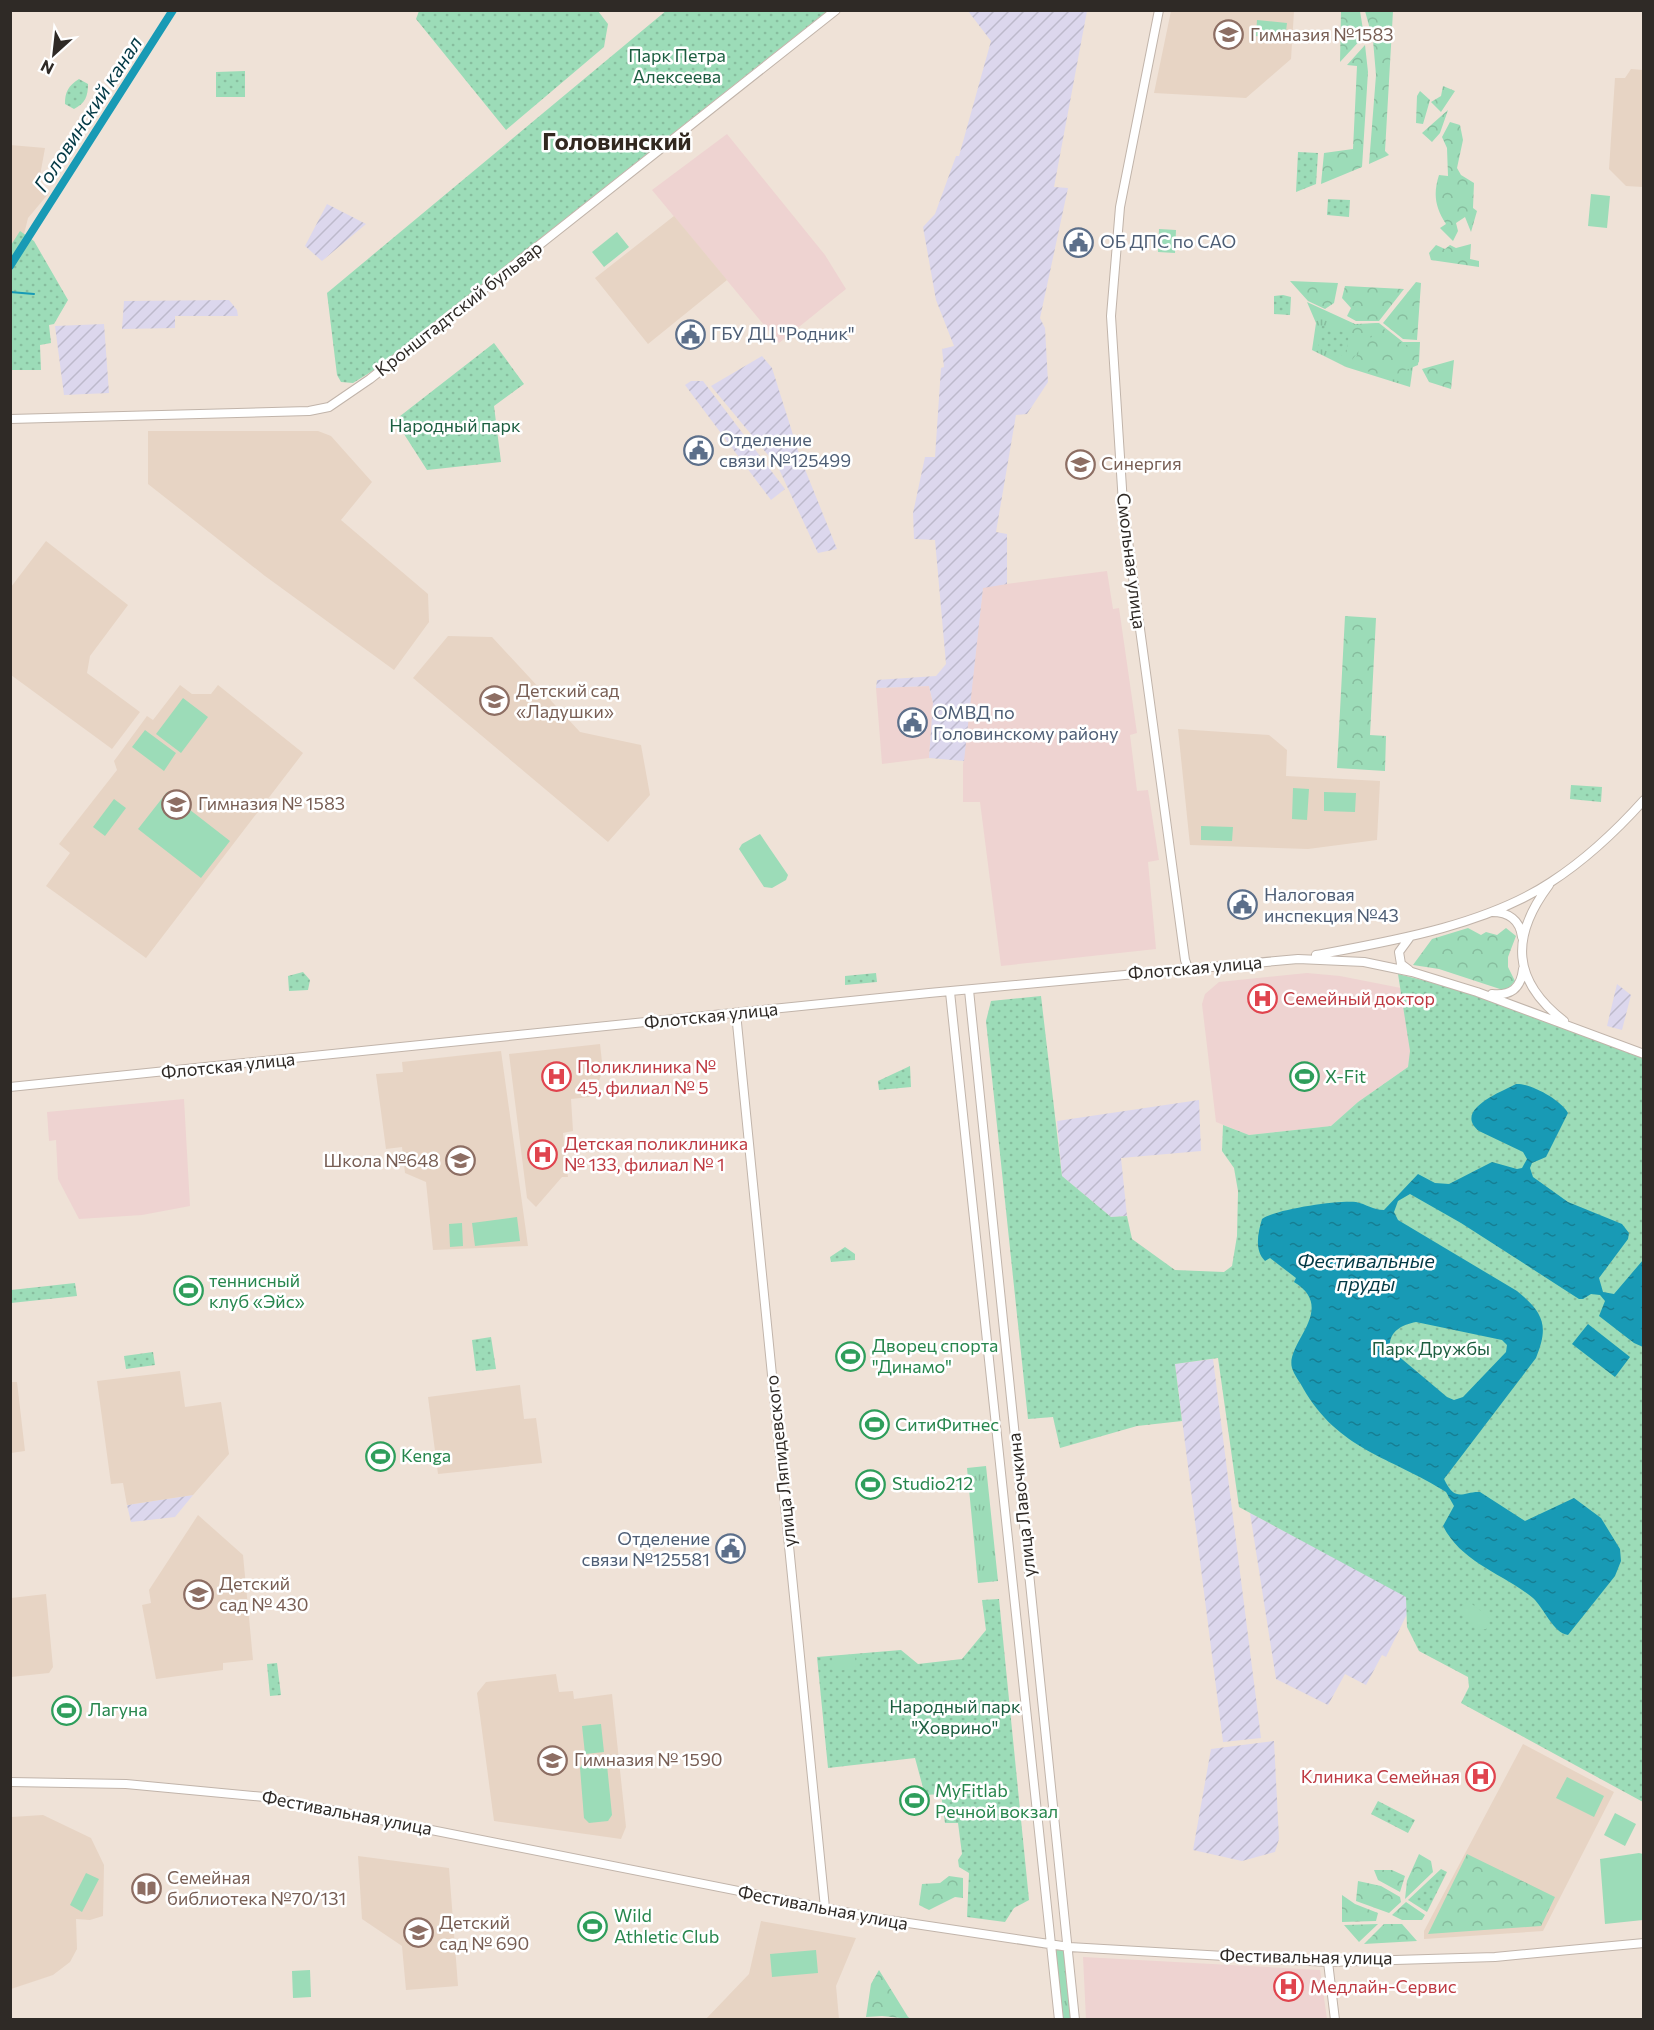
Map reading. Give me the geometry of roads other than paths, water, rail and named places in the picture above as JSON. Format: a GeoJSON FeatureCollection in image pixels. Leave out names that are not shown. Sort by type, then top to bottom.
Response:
{"type":"FeatureCollection","features":[{"type":"Feature","properties":{"kind":"main road","name":"Кронштадтский бульвар"},"geometry":{"type":"LineString","coordinates":[[10,419],[252,414],[309,411],[329,407],[370,379],[836,10]]}},
{"type":"Feature","properties":{"kind":"main road","name":"Смольная улица"},"geometry":{"type":"LineString","coordinates":[[1159,10],[1122,195],[1113,279],[1112,344],[1123,504],[1185,960],[1188,968]]}},
{"type":"Feature","properties":{"kind":"main road"},"geometry":{"type":"LineString","coordinates":[[1298,958],[1411,936],[1491,912],[1551,883],[1605,839],[1644,800]]}},
{"type":"Feature","properties":{"kind":"main road"},"geometry":{"type":"LineString","coordinates":[[1523,943],[1530,914],[1551,883]]}},
{"type":"Feature","properties":{"kind":"main road"},"geometry":{"type":"LineString","coordinates":[[1491,912],[1500,912],[1513,918],[1521,932],[1523,965],[1537,997],[1569,1025]]}},
{"type":"Feature","properties":{"kind":"main road"},"geometry":{"type":"LineString","coordinates":[[1411,936],[1401,947],[1399,958],[1401,964],[1412,972]]}},
{"type":"Feature","properties":{"kind":"main road","name":"Флотская улица"},"geometry":{"type":"LineString","coordinates":[[10,1087],[1298,958],[1364,962],[1412,972],[1477,992],[1644,1054]]}},
{"type":"Feature","properties":{"kind":"main road","name":"Флотская улица"},"geometry":{"type":"LineString","coordinates":[[1477,992],[1509,994],[1519,984],[1523,965]]}},
{"type":"Feature","properties":{"kind":"main road","name":"улица Лавочкина"},"geometry":{"type":"LineString","coordinates":[[969,990],[1075,2019]]}},
{"type":"Feature","properties":{"kind":"main road","name":"улица Лавочкина"},"geometry":{"type":"LineString","coordinates":[[950,992],[1059,2019]]}},
{"type":"Feature","properties":{"kind":"main road","name":"улица Ляпидевского"},"geometry":{"type":"LineString","coordinates":[[736,1013],[825,1908]]}},
{"type":"Feature","properties":{"kind":"main road","name":"Фестивальная улица"},"geometry":{"type":"LineString","coordinates":[[10,1782],[126,1784],[276,1798],[825,1908],[1052,1946],[1328,1962],[1494,1958],[1644,1943]]}},
{"type":"Feature","properties":{"kind":"main road"},"geometry":{"type":"LineString","coordinates":[[1328,1962],[1335,2019]]}},
{"type":"Feature","properties":{"kind":"water","name":"Фестивальные пруды"},"geometry":{"type":"Polygon","coordinates":[[[1516,1084],[1537,1089],[1559,1103],[1568,1113],[1546,1157],[1532,1163],[1530,1168],[1533,1177],[1568,1202],[1622,1224],[1629,1233],[1628,1239],[1599,1278],[1603,1292],[1614,1294],[1643,1260],[1643,1347],[1634,1343],[1599,1316],[1605,1301],[1600,1295],[1591,1294],[1579,1299],[1461,1223],[1410,1194],[1398,1201],[1394,1212],[1398,1220],[1517,1291],[1538,1313],[1543,1329],[1536,1358],[1444,1479],[1448,1487],[1456,1494],[1480,1492],[1525,1521],[1574,1498],[1601,1518],[1620,1549],[1621,1561],[1615,1576],[1568,1635],[1553,1625],[1533,1598],[1472,1558],[1451,1539],[1443,1526],[1454,1506],[1446,1492],[1349,1439],[1317,1409],[1292,1368],[1292,1358],[1311,1314],[1311,1303],[1306,1292],[1294,1282],[1296,1278],[1270,1258],[1265,1261],[1258,1247],[1262,1219],[1269,1215],[1336,1202],[1356,1202],[1384,1210],[1418,1174],[1435,1183],[1449,1184],[1492,1162],[1517,1169],[1522,1168],[1527,1159],[1523,1152],[1479,1131],[1473,1123],[1472,1116],[1475,1109],[1482,1103],[1516,1084]],[[1416,1322],[1405,1325],[1393,1334],[1390,1349],[1447,1397],[1454,1400],[1463,1397],[1506,1352],[1507,1345],[1502,1340],[1416,1322]]]}},
{"type":"Feature","properties":{"kind":"water"},"geometry":{"type":"Polygon","coordinates":[[[1588,1324],[1630,1357],[1615,1377],[1572,1344],[1588,1324]]]}},
{"type":"Feature","properties":{"kind":"waterway","name":"Головинский канал"},"geometry":{"type":"LineString","coordinates":[[10,266],[173,10]]}},
{"type":"Feature","properties":{"kind":"waterway"},"geometry":{"type":"LineString","coordinates":[[10,292],[34,294]]}},
{"type":"Feature","properties":{"kind":"place","name":"Гимназия №1583"},"geometry":{"type":"Point","coordinates":[1229,35]}},
{"type":"Feature","properties":{"kind":"place","name":"ОБ ДПС по САО"},"geometry":{"type":"Point","coordinates":[1079,242]}},
{"type":"Feature","properties":{"kind":"place","name":"ГБУ ДЦ \"Родник\""},"geometry":{"type":"Point","coordinates":[690,334]}},
{"type":"Feature","properties":{"kind":"place","name":"Отделение связи №125499"},"geometry":{"type":"Point","coordinates":[698,450]}},
{"type":"Feature","properties":{"kind":"place","name":"Синергия"},"geometry":{"type":"Point","coordinates":[1080,464]}},
{"type":"Feature","properties":{"kind":"place","name":"Детский сад «Ладушки»"},"geometry":{"type":"Point","coordinates":[495,701]}},
{"type":"Feature","properties":{"kind":"place","name":"ОМВД по Головинскому району"},"geometry":{"type":"Point","coordinates":[912,723]}},
{"type":"Feature","properties":{"kind":"place","name":"Гимназия № 1583"},"geometry":{"type":"Point","coordinates":[177,804]}},
{"type":"Feature","properties":{"kind":"place","name":"Налоговая инспекция №43"},"geometry":{"type":"Point","coordinates":[1243,905]}},
{"type":"Feature","properties":{"kind":"place","name":"Семейный доктор"},"geometry":{"type":"Point","coordinates":[1262,999]}},
{"type":"Feature","properties":{"kind":"place","name":"Поликлиника № 45, филиал № 5"},"geometry":{"type":"Point","coordinates":[556,1077]}},
{"type":"Feature","properties":{"kind":"place","name":"X-Fit"},"geometry":{"type":"Point","coordinates":[1304,1077]}},
{"type":"Feature","properties":{"kind":"place","name":"Детская поликлиника № 133, филиал № 1"},"geometry":{"type":"Point","coordinates":[543,1154]}},
{"type":"Feature","properties":{"kind":"place","name":"Школа №648"},"geometry":{"type":"Point","coordinates":[460,1161]}},
{"type":"Feature","properties":{"kind":"place","name":"теннисный клуб «Эйс»"},"geometry":{"type":"Point","coordinates":[188,1291]}},
{"type":"Feature","properties":{"kind":"place","name":"Дворец спорта \"Динамо\""},"geometry":{"type":"Point","coordinates":[851,1356]}},
{"type":"Feature","properties":{"kind":"place","name":"СитиФитнес"},"geometry":{"type":"Point","coordinates":[874,1425]}},
{"type":"Feature","properties":{"kind":"place","name":"Kenga"},"geometry":{"type":"Point","coordinates":[380,1456]}},
{"type":"Feature","properties":{"kind":"place","name":"Studio212"},"geometry":{"type":"Point","coordinates":[871,1484]}},
{"type":"Feature","properties":{"kind":"place","name":"Отделение связи №125581"},"geometry":{"type":"Point","coordinates":[731,1549]}},
{"type":"Feature","properties":{"kind":"place","name":"Детский сад № 430"},"geometry":{"type":"Point","coordinates":[198,1594]}},
{"type":"Feature","properties":{"kind":"place","name":"Лагуна"},"geometry":{"type":"Point","coordinates":[67,1710]}},
{"type":"Feature","properties":{"kind":"place","name":"Гимназия № 1590"},"geometry":{"type":"Point","coordinates":[553,1760]}},
{"type":"Feature","properties":{"kind":"place","name":"Клиника Семейная"},"geometry":{"type":"Point","coordinates":[1481,1777]}},
{"type":"Feature","properties":{"kind":"place","name":"MyFitlab Речной вокзал"},"geometry":{"type":"Point","coordinates":[914,1801]}},
{"type":"Feature","properties":{"kind":"place","name":"Семейная библиотека №70/131"},"geometry":{"type":"Point","coordinates":[146,1888]}},
{"type":"Feature","properties":{"kind":"place","name":"Wild Athletic Club"},"geometry":{"type":"Point","coordinates":[593,1926]}},
{"type":"Feature","properties":{"kind":"place","name":"Детский сад № 690"},"geometry":{"type":"Point","coordinates":[418,1933]}},
{"type":"Feature","properties":{"kind":"place","name":"Медлайн-Сервис"},"geometry":{"type":"Point","coordinates":[1289,1987]}},
{"type":"Feature","properties":{"kind":"district","name":"Головинский"},"geometry":{"type":"Point","coordinates":[617,142]}},
{"type":"Feature","properties":{"kind":"park label","name":"Парк Петра Алексеева"},"geometry":{"type":"Point","coordinates":[677,66]}},
{"type":"Feature","properties":{"kind":"park label","name":"Народный парк"},"geometry":{"type":"Point","coordinates":[455,426]}},
{"type":"Feature","properties":{"kind":"park label","name":"Парк Дружбы"},"geometry":{"type":"Point","coordinates":[1431,1349]}},
{"type":"Feature","properties":{"kind":"park label","name":"Народный парк \"Ховрино\""},"geometry":{"type":"Point","coordinates":[955,1717]}}]}
